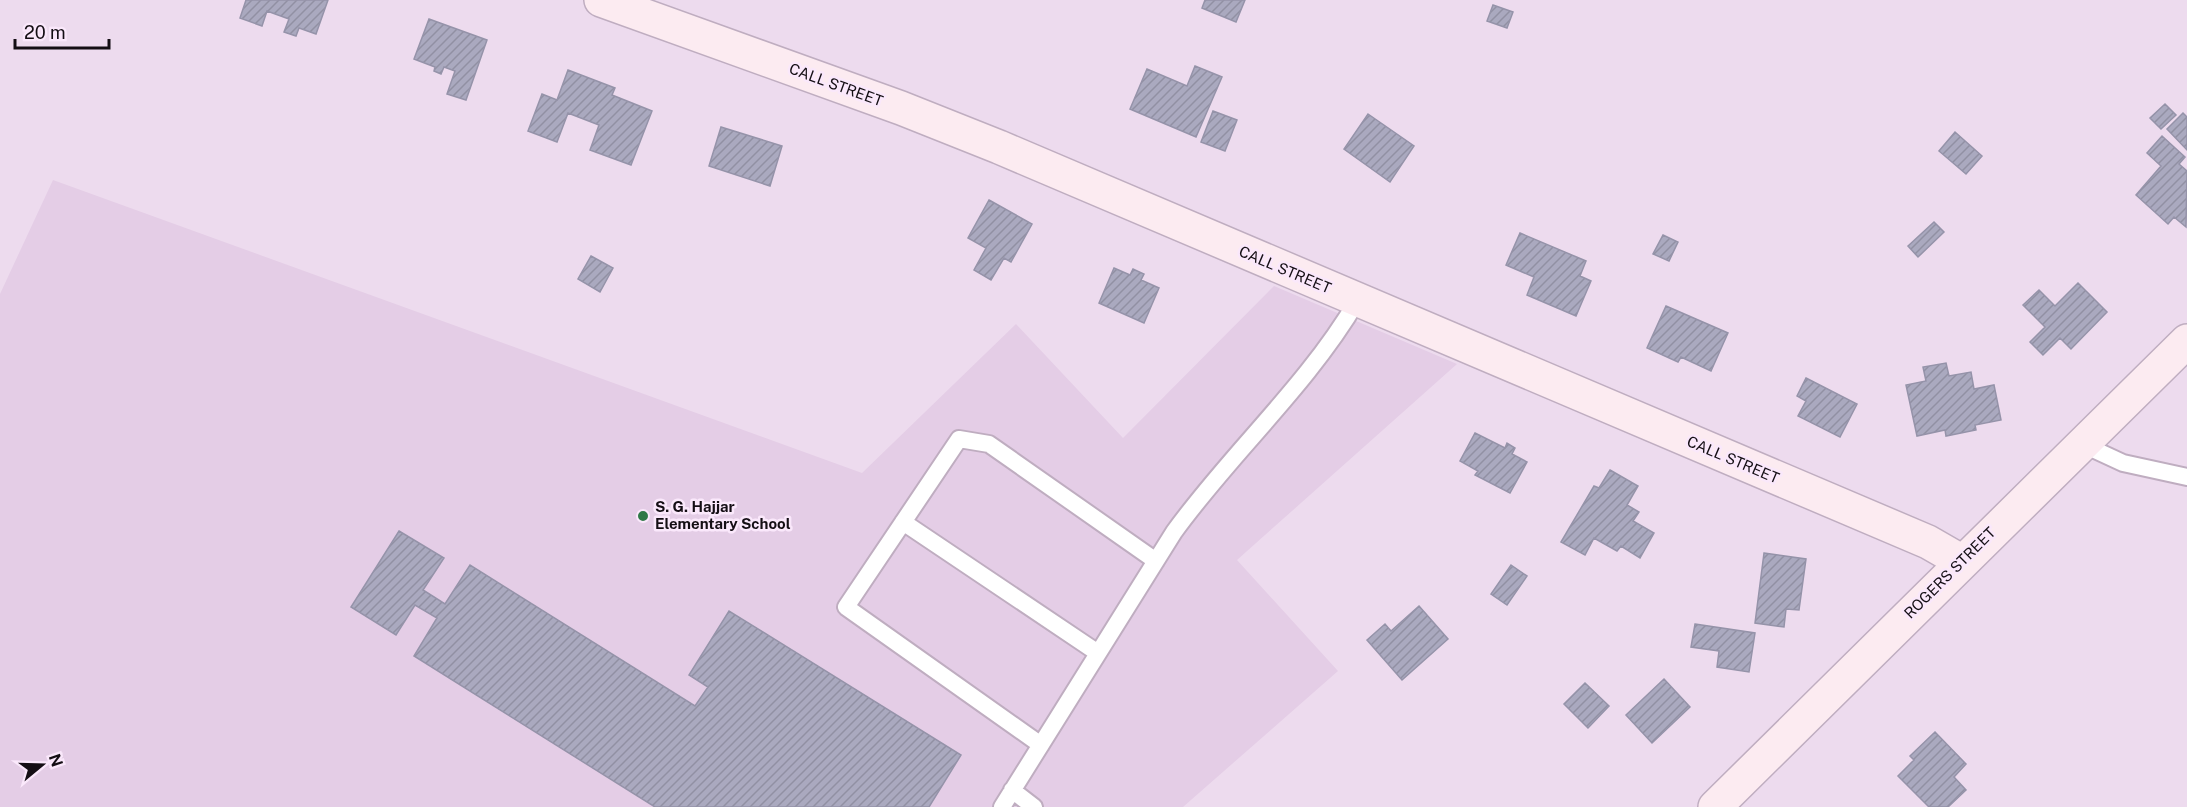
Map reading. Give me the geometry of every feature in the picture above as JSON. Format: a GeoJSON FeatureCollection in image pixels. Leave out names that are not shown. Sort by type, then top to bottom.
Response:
{"type":"FeatureCollection","features":[{"type":"Feature","properties":{"kind":"street","name":"CALL STREET"},"geometry":{"type":"LineString","coordinates":[[601,0],[999,147],[1928,542],[1962,561]]}},
{"type":"Feature","properties":{"kind":"street","name":"ROGERS STREET"},"geometry":{"type":"LineString","coordinates":[[1715,807],[2187,341]]}},
{"type":"Feature","properties":{"kind":"lane"},"geometry":{"type":"LineString","coordinates":[[1002,807],[1156,561],[1198,499],[1324,351],[1357,301]]}},
{"type":"Feature","properties":{"kind":"lane"},"geometry":{"type":"LineString","coordinates":[[1041,745],[846,607],[959,439],[989,444],[1156,561]]}},
{"type":"Feature","properties":{"kind":"lane"},"geometry":{"type":"LineString","coordinates":[[2082,444],[2123,463],[2187,477]]}},
{"type":"Feature","properties":{"kind":"lane"},"geometry":{"type":"LineString","coordinates":[[903,522],[1098,653]]}},
{"type":"Feature","properties":{"kind":"lane"},"geometry":{"type":"LineString","coordinates":[[1012,790],[1034,807]]}},
{"type":"Feature","properties":{"kind":"shaded area","name":"S. G. Hajjar Elementary School"},"geometry":{"type":"Polygon","coordinates":[[[53,180],[862,473],[1016,324],[1123,438],[1274,286],[1457,364],[1237,560],[1338,671],[1183,807],[0,807],[0,294],[53,180]]]}},
{"type":"Feature","properties":{"kind":"building"},"geometry":{"type":"Polygon","coordinates":[[[246,0],[328,0],[316,34],[299,28],[296,36],[284,32],[289,19],[267,11],[262,26],[240,18],[246,0]]]}},
{"type":"Feature","properties":{"kind":"building"},"geometry":{"type":"Polygon","coordinates":[[[1205,0],[1245,0],[1236,22],[1202,8],[1205,0]]]}},
{"type":"Feature","properties":{"kind":"building"},"geometry":{"type":"Polygon","coordinates":[[[1493,5],[1513,12],[1507,28],[1487,21],[1493,5]]]}},
{"type":"Feature","properties":{"kind":"building"},"geometry":{"type":"Polygon","coordinates":[[[429,19],[487,40],[466,100],[447,94],[455,71],[444,67],[441,74],[434,71],[435,67],[414,59],[429,19]]]}},
{"type":"Feature","properties":{"kind":"building"},"geometry":{"type":"Polygon","coordinates":[[[1195,66],[1222,77],[1196,137],[1130,109],[1147,69],[1187,86],[1195,66]]]}},
{"type":"Feature","properties":{"kind":"building"},"geometry":{"type":"Polygon","coordinates":[[[568,70],[615,88],[612,95],[652,111],[631,165],[590,150],[599,125],[568,113],[557,142],[528,131],[542,94],[557,100],[568,70]]]}},
{"type":"Feature","properties":{"kind":"building"},"geometry":{"type":"Polygon","coordinates":[[[2165,104],[2176,115],[2161,129],[2150,118],[2165,104]]]}},
{"type":"Feature","properties":{"kind":"building"},"geometry":{"type":"Polygon","coordinates":[[[1213,111],[1237,120],[1225,151],[1201,142],[1213,111]]]}},
{"type":"Feature","properties":{"kind":"building"},"geometry":{"type":"Polygon","coordinates":[[[2183,113],[2187,117],[2187,150],[2167,129],[2183,113]]]}},
{"type":"Feature","properties":{"kind":"building"},"geometry":{"type":"Polygon","coordinates":[[[1368,114],[1414,146],[1390,182],[1344,149],[1368,114]]]}},
{"type":"Feature","properties":{"kind":"building"},"geometry":{"type":"Polygon","coordinates":[[[721,127],[782,146],[770,186],[709,166],[721,127]]]}},
{"type":"Feature","properties":{"kind":"building"},"geometry":{"type":"Polygon","coordinates":[[[1955,132],[1982,156],[1966,174],[1939,151],[1955,132]]]}},
{"type":"Feature","properties":{"kind":"building"},"geometry":{"type":"Polygon","coordinates":[[[2162,136],[2185,157],[2179,164],[2187,171],[2186,227],[2174,217],[2168,224],[2136,195],[2161,166],[2147,153],[2162,136]]]}},
{"type":"Feature","properties":{"kind":"building"},"geometry":{"type":"Polygon","coordinates":[[[989,200],[1032,224],[1011,262],[1004,258],[991,280],[974,270],[986,248],[968,238],[989,200]]]}},
{"type":"Feature","properties":{"kind":"building"},"geometry":{"type":"Polygon","coordinates":[[[1934,222],[1944,232],[1918,257],[1908,246],[1934,222]]]}},
{"type":"Feature","properties":{"kind":"building"},"geometry":{"type":"Polygon","coordinates":[[[1520,233],[1586,261],[1580,276],[1591,281],[1576,316],[1527,295],[1534,277],[1506,265],[1520,233]]]}},
{"type":"Feature","properties":{"kind":"building"},"geometry":{"type":"Polygon","coordinates":[[[1663,235],[1678,242],[1669,261],[1653,254],[1663,235]]]}},
{"type":"Feature","properties":{"kind":"building"},"geometry":{"type":"Polygon","coordinates":[[[591,256],[613,268],[600,292],[578,279],[591,256]]]}},
{"type":"Feature","properties":{"kind":"building"},"geometry":{"type":"Polygon","coordinates":[[[1114,268],[1130,275],[1133,269],[1144,274],[1141,280],[1159,288],[1144,323],[1099,303],[1114,268]]]}},
{"type":"Feature","properties":{"kind":"building"},"geometry":{"type":"Polygon","coordinates":[[[2078,283],[2107,312],[2071,349],[2060,338],[2043,355],[2030,342],[2045,327],[2023,305],[2039,290],[2055,306],[2078,283]]]}},
{"type":"Feature","properties":{"kind":"building"},"geometry":{"type":"Polygon","coordinates":[[[1666,306],[1728,333],[1711,371],[1681,357],[1678,362],[1647,348],[1666,306]]]}},
{"type":"Feature","properties":{"kind":"building"},"geometry":{"type":"Polygon","coordinates":[[[1946,363],[1949,376],[1971,372],[1974,389],[1994,385],[2001,420],[1975,425],[1976,430],[1946,436],[1945,430],[1917,436],[1906,385],[1926,381],[1923,367],[1946,363]]]}},
{"type":"Feature","properties":{"kind":"building"},"geometry":{"type":"Polygon","coordinates":[[[1806,378],[1857,404],[1840,437],[1798,416],[1806,401],[1797,396],[1806,378]]]}},
{"type":"Feature","properties":{"kind":"building"},"geometry":{"type":"Polygon","coordinates":[[[1475,433],[1505,448],[1507,443],[1515,448],[1512,454],[1527,462],[1510,493],[1475,475],[1478,471],[1460,461],[1475,433]]]}},
{"type":"Feature","properties":{"kind":"building"},"geometry":{"type":"Polygon","coordinates":[[[1610,470],[1638,486],[1627,505],[1639,512],[1633,521],[1654,533],[1640,558],[1621,546],[1617,551],[1594,538],[1585,555],[1561,542],[1594,486],[1599,488],[1610,470]]]}},
{"type":"Feature","properties":{"kind":"building"},"geometry":{"type":"Polygon","coordinates":[[[399,531],[444,558],[423,590],[445,604],[470,565],[695,706],[708,687],[689,675],[729,611],[961,755],[929,807],[655,807],[414,656],[437,618],[415,605],[396,635],[351,607],[399,531]]]}},
{"type":"Feature","properties":{"kind":"building"},"geometry":{"type":"Polygon","coordinates":[[[1764,553],[1806,559],[1799,610],[1786,609],[1784,627],[1755,623],[1764,553]]]}},
{"type":"Feature","properties":{"kind":"building"},"geometry":{"type":"Polygon","coordinates":[[[1511,565],[1527,576],[1507,605],[1491,594],[1511,565]]]}},
{"type":"Feature","properties":{"kind":"building"},"geometry":{"type":"Polygon","coordinates":[[[1419,606],[1448,639],[1402,680],[1367,640],[1385,624],[1391,631],[1419,606]]]}},
{"type":"Feature","properties":{"kind":"building"},"geometry":{"type":"Polygon","coordinates":[[[1695,624],[1755,633],[1749,672],[1717,667],[1719,651],[1691,647],[1695,624]]]}},
{"type":"Feature","properties":{"kind":"building"},"geometry":{"type":"Polygon","coordinates":[[[1664,679],[1690,707],[1652,743],[1626,715],[1664,679]]]}},
{"type":"Feature","properties":{"kind":"building"},"geometry":{"type":"Polygon","coordinates":[[[1585,683],[1609,706],[1588,728],[1564,704],[1585,683]]]}},
{"type":"Feature","properties":{"kind":"building"},"geometry":{"type":"Polygon","coordinates":[[[1935,732],[1966,764],[1954,777],[1966,790],[1948,807],[1929,807],[1898,776],[1914,760],[1910,756],[1935,732]]]}},
{"type":"Feature","properties":{"kind":"place","name":"S. G. Hajjar Elementary School"},"geometry":{"type":"Point","coordinates":[643,516]}}]}
